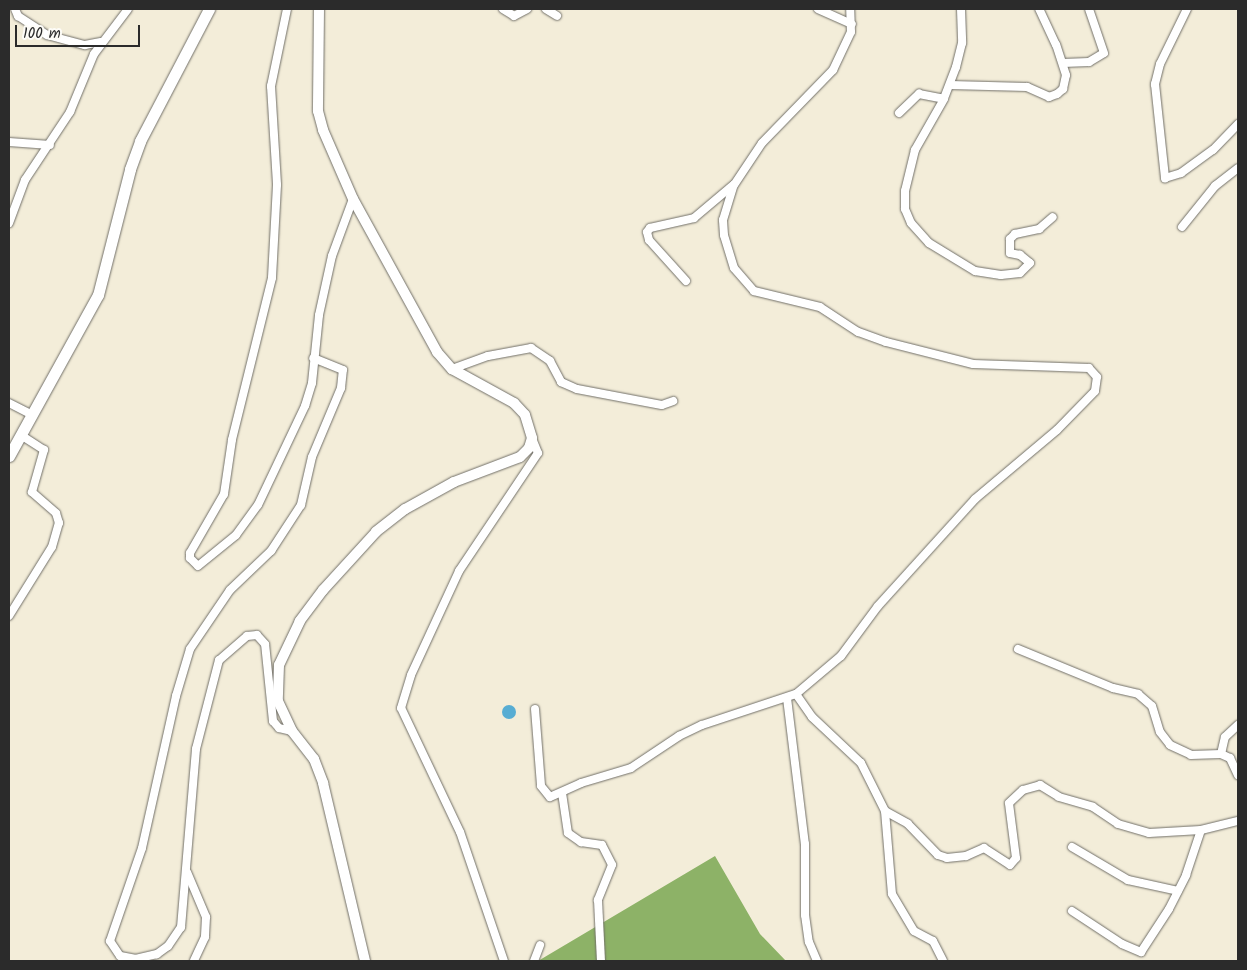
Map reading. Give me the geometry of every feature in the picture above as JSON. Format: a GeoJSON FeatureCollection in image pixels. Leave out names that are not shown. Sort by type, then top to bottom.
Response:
{"type":"FeatureCollection","features":[{"type":"Feature","properties":{"kind":"main road"},"geometry":{"type":"LineString","coordinates":[[9,456],[98,295],[130,169],[140,141],[209,9]]}},
{"type":"Feature","properties":{"kind":"street"},"geometry":{"type":"LineString","coordinates":[[16,9],[18,16],[47,35],[85,46],[101,42]]}},
{"type":"Feature","properties":{"kind":"street"},"geometry":{"type":"LineString","coordinates":[[9,224],[25,180],[50,145],[70,112],[101,42],[128,9]]}},
{"type":"Feature","properties":{"kind":"street"},"geometry":{"type":"LineString","coordinates":[[286,9],[271,86],[277,185],[272,278],[232,440],[224,494],[190,553],[190,558],[198,566],[236,535],[258,505],[306,406],[332,256],[353,199]]}},
{"type":"Feature","properties":{"kind":"street"},"geometry":{"type":"LineString","coordinates":[[319,9],[318,111],[323,130],[353,199],[421,327],[452,369],[514,403],[526,415],[538,453],[459,571],[413,668],[402,708],[408,728],[460,832],[504,961]]}},
{"type":"Feature","properties":{"kind":"street"},"geometry":{"type":"LineString","coordinates":[[503,9],[514,16],[527,9]]}},
{"type":"Feature","properties":{"kind":"street"},"geometry":{"type":"LineString","coordinates":[[546,9],[557,16]]}},
{"type":"Feature","properties":{"kind":"street"},"geometry":{"type":"LineString","coordinates":[[818,9],[852,24]]}},
{"type":"Feature","properties":{"kind":"street"},"geometry":{"type":"LineString","coordinates":[[535,709],[541,786],[550,797],[581,783],[631,768],[679,736],[702,725],[796,694],[841,656],[878,606],[975,499],[1070,418],[1099,383],[1092,370],[1082,366],[1054,369],[999,366],[909,350],[858,332],[820,307],[754,292],[734,268],[724,235],[726,203],[734,185],[762,143],[833,70],[847,43],[852,24],[850,9]]}},
{"type":"Feature","properties":{"kind":"street"},"geometry":{"type":"LineString","coordinates":[[962,9],[962,43],[950,85],[914,150],[904,191],[905,209],[911,223],[929,243],[960,264],[975,271],[1001,275],[1020,273],[1030,263],[1020,255],[1010,253],[1010,239],[1039,229],[1053,217]]}},
{"type":"Feature","properties":{"kind":"street"},"geometry":{"type":"LineString","coordinates":[[950,85],[1027,87],[1050,97],[1063,89],[1066,83],[1063,63],[1039,9]]}},
{"type":"Feature","properties":{"kind":"street"},"geometry":{"type":"LineString","coordinates":[[1063,63],[1089,62],[1104,53],[1089,9]]}},
{"type":"Feature","properties":{"kind":"street"},"geometry":{"type":"LineString","coordinates":[[1187,9],[1160,64],[1154,84],[1165,178],[1181,173],[1197,162],[1238,124]]}},
{"type":"Feature","properties":{"kind":"street"},"geometry":{"type":"LineString","coordinates":[[899,113],[919,94],[944,98]]}},
{"type":"Feature","properties":{"kind":"street"},"geometry":{"type":"LineString","coordinates":[[9,142],[50,145]]}},
{"type":"Feature","properties":{"kind":"street"},"geometry":{"type":"LineString","coordinates":[[1182,227],[1215,186],[1238,168]]}},
{"type":"Feature","properties":{"kind":"street"},"geometry":{"type":"LineString","coordinates":[[686,281],[648,240],[647,232],[650,228],[694,218],[734,185]]}},
{"type":"Feature","properties":{"kind":"street"},"geometry":{"type":"LineString","coordinates":[[452,369],[488,356],[531,348],[550,361],[560,382],[577,389],[662,405],[674,401]]}},
{"type":"Feature","properties":{"kind":"street"},"geometry":{"type":"LineString","coordinates":[[292,731],[280,728],[273,721],[265,644],[263,638],[252,634],[227,650],[219,660],[207,702],[196,749],[181,927],[168,946],[146,958],[126,959],[115,953],[110,940],[144,840],[176,696],[190,650],[230,590],[271,551],[301,505],[312,457],[341,388],[343,370],[313,358]]}},
{"type":"Feature","properties":{"kind":"street"},"geometry":{"type":"LineString","coordinates":[[9,403],[31,414]]}},
{"type":"Feature","properties":{"kind":"street"},"geometry":{"type":"LineString","coordinates":[[9,616],[52,547],[59,523],[56,513],[32,492],[44,450],[21,434]]}},
{"type":"Feature","properties":{"kind":"street"},"geometry":{"type":"LineString","coordinates":[[365,961],[323,783],[314,760],[292,731],[278,701],[279,665],[286,645],[323,590],[376,532],[405,509],[454,482],[520,457],[529,448],[532,438]]}},
{"type":"Feature","properties":{"kind":"street"},"geometry":{"type":"LineString","coordinates":[[1018,649],[1113,688],[1138,694],[1152,706],[1160,732],[1180,752],[1221,754],[1230,758],[1238,775]]}},
{"type":"Feature","properties":{"kind":"street"},"geometry":{"type":"LineString","coordinates":[[796,694],[812,717],[860,763],[885,811],[892,894],[914,931],[933,941],[943,961]]}},
{"type":"Feature","properties":{"kind":"street"},"geometry":{"type":"LineString","coordinates":[[788,698],[805,844],[805,915],[809,942],[817,961]]}},
{"type":"Feature","properties":{"kind":"street"},"geometry":{"type":"LineString","coordinates":[[1221,754],[1225,737],[1238,725]]}},
{"type":"Feature","properties":{"kind":"street"},"geometry":{"type":"LineString","coordinates":[[885,811],[908,824],[938,855],[956,858],[984,848],[1010,865],[1016,858],[1009,802],[1017,794],[1033,786],[1040,786],[1059,797],[1093,807],[1118,824],[1148,833],[1201,830],[1238,821]]}},
{"type":"Feature","properties":{"kind":"street"},"geometry":{"type":"LineString","coordinates":[[562,793],[568,833],[581,842],[602,846],[612,865],[598,900],[602,945],[601,961]]}},
{"type":"Feature","properties":{"kind":"street"},"geometry":{"type":"LineString","coordinates":[[1072,911],[1122,944],[1141,952],[1178,891],[1201,830]]}},
{"type":"Feature","properties":{"kind":"street"},"geometry":{"type":"LineString","coordinates":[[1072,846],[1128,880],[1178,891]]}},
{"type":"Feature","properties":{"kind":"street"},"geometry":{"type":"LineString","coordinates":[[187,872],[206,917],[204,937],[194,961]]}},
{"type":"Feature","properties":{"kind":"street"},"geometry":{"type":"LineString","coordinates":[[534,961],[540,945]]}},
{"type":"Feature","properties":{"kind":"green space"},"geometry":{"type":"Polygon","coordinates":[[[715,856],[760,934],[786,961],[538,961],[715,856]]]}},
{"type":"Feature","properties":{"kind":"water"},"geometry":{"type":"Polygon","coordinates":[[[506,705],[512,705],[516,712],[512,719],[506,719],[502,715],[502,709],[506,705]]]}}]}
